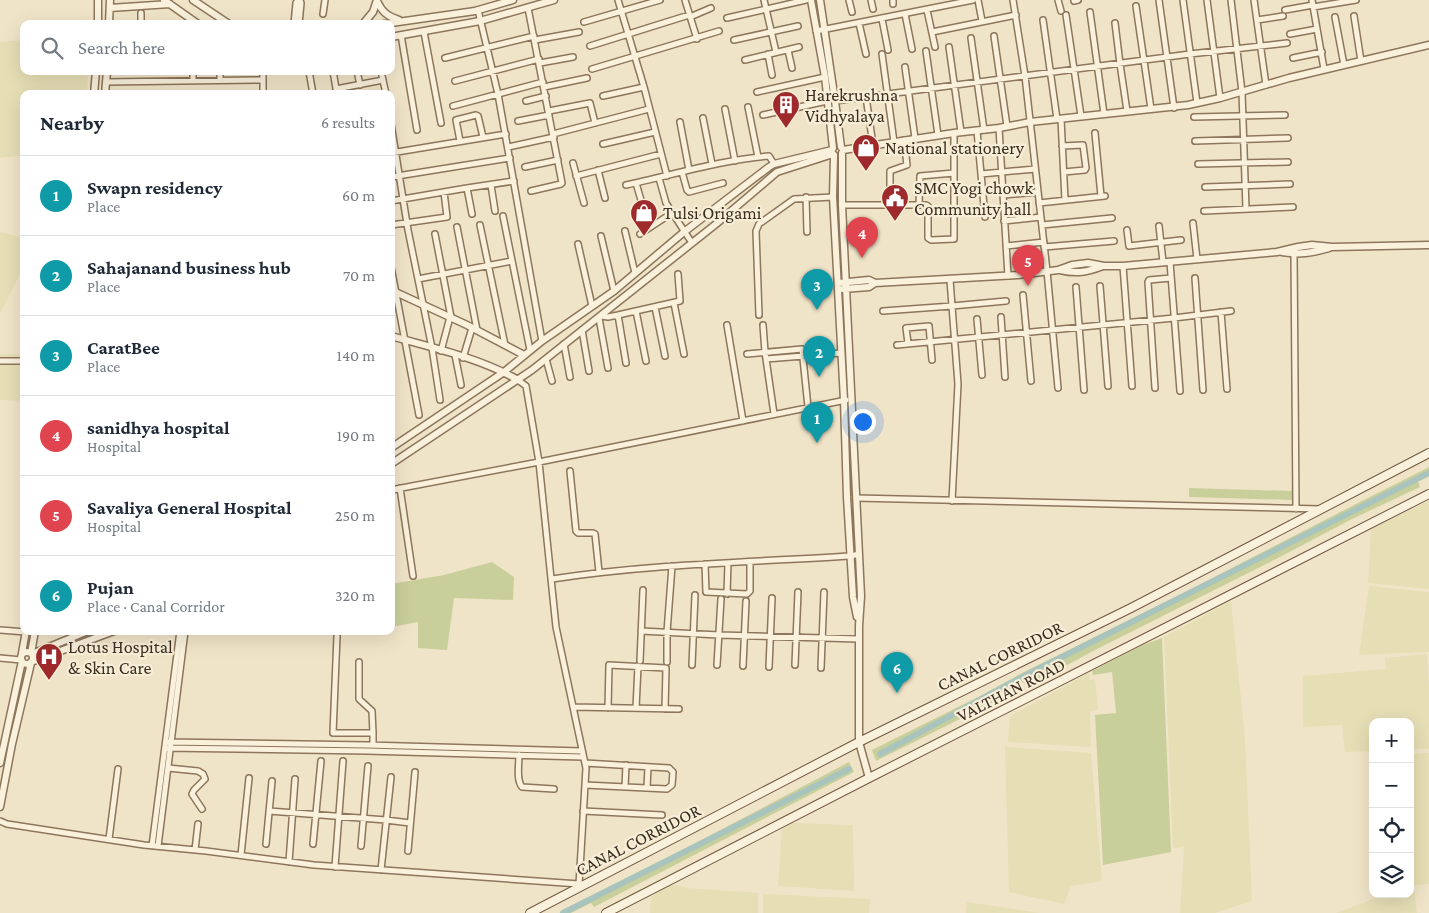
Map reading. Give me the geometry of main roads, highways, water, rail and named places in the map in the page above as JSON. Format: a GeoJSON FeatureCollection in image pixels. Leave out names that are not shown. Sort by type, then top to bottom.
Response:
{"type":"FeatureCollection","features":[{"type":"Feature","properties":{"kind":"main road","name":"CANAL CORRIDOR"},"geometry":{"type":"LineString","coordinates":[[530,913],[859,742],[1131,608],[1429,453]]}},
{"type":"Feature","properties":{"kind":"main road","name":"VALTHAN ROAD"},"geometry":{"type":"LineString","coordinates":[[606,913],[1429,494]]}},
{"type":"Feature","properties":{"kind":"waterway"},"geometry":{"type":"LineString","coordinates":[[880,754],[1026,675],[1429,473]]}},
{"type":"Feature","properties":{"kind":"waterway"},"geometry":{"type":"LineString","coordinates":[[563,913],[849,769]]}},
{"type":"Feature","properties":{"kind":"place","name":"Harekrushna Vidhyalaya"},"geometry":{"type":"Point","coordinates":[786,129]}},
{"type":"Feature","properties":{"kind":"place","name":"National stationery"},"geometry":{"type":"Point","coordinates":[866,172]}},
{"type":"Feature","properties":{"kind":"place","name":"SMC Yogi chowk Community hall"},"geometry":{"type":"Point","coordinates":[895,222]}},
{"type":"Feature","properties":{"kind":"place","name":"Tulsi Origami"},"geometry":{"type":"Point","coordinates":[644,237]}},
{"type":"Feature","properties":{"kind":"place","name":"sanidhya hospital"},"geometry":{"type":"Point","coordinates":[862,258]}},
{"type":"Feature","properties":{"kind":"place","name":"Savaliya General Hospital"},"geometry":{"type":"Point","coordinates":[1028,286]}},
{"type":"Feature","properties":{"kind":"place","name":"CaratBee"},"geometry":{"type":"Point","coordinates":[817,310]}},
{"type":"Feature","properties":{"kind":"place","name":"Sahajanand business hub"},"geometry":{"type":"Point","coordinates":[819,377]}},
{"type":"Feature","properties":{"kind":"place","name":"Swapn residency"},"geometry":{"type":"Point","coordinates":[817,443]}},
{"type":"Feature","properties":{"kind":"place","name":"Lotus Hospital & Skin Care"},"geometry":{"type":"Point","coordinates":[49,681]}},
{"type":"Feature","properties":{"kind":"place","name":"Pujan"},"geometry":{"type":"Point","coordinates":[897,693]}}]}
